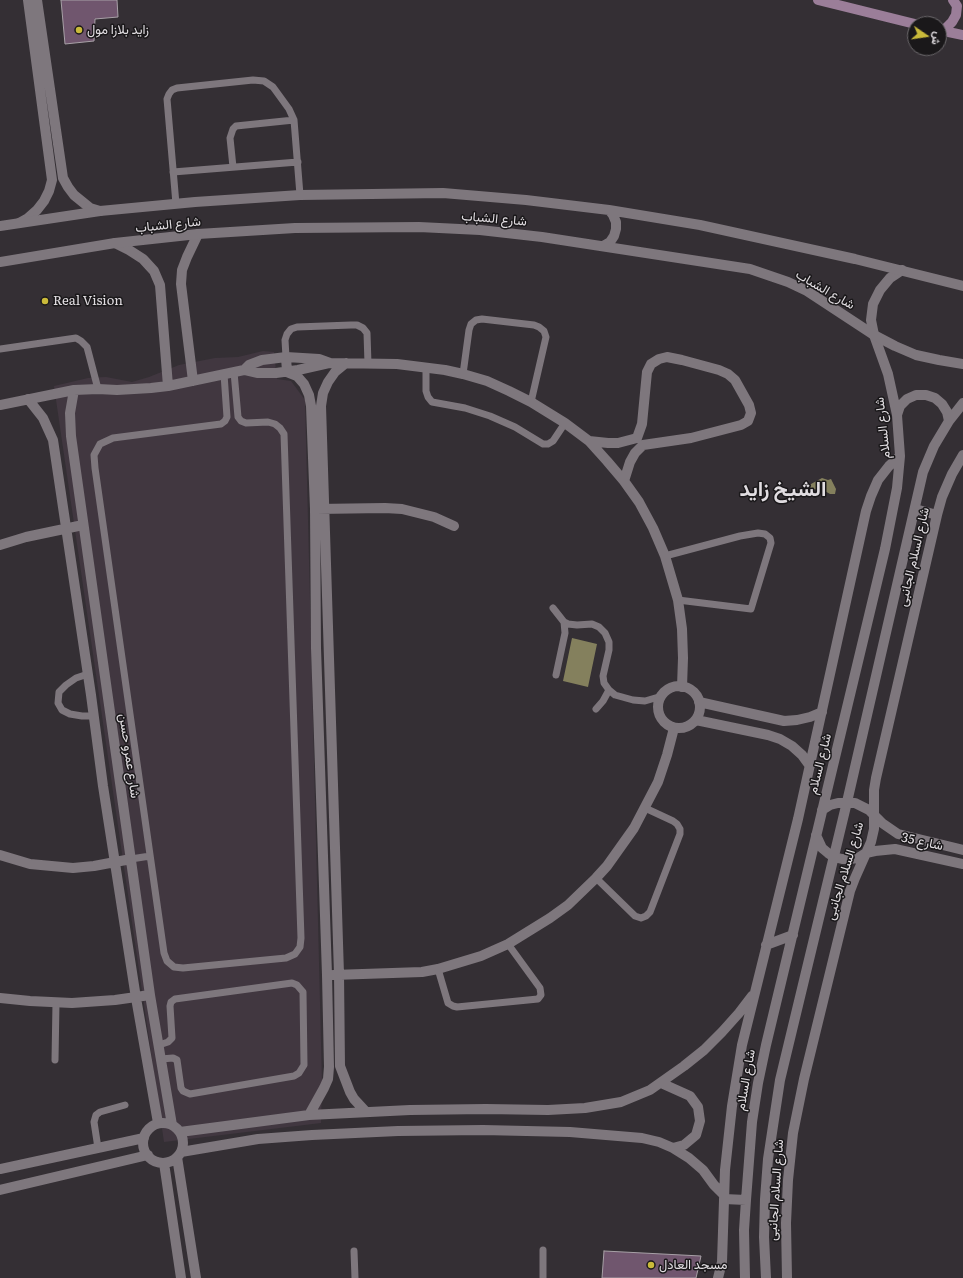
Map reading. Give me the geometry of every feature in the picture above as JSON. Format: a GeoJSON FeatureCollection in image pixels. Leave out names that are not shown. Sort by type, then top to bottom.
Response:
{"type":"FeatureCollection","features":[{"type":"Feature","properties":{"kind":"main road"},"geometry":{"type":"LineString","coordinates":[[818,0],[907,22]]}},
{"type":"Feature","properties":{"kind":"main road"},"geometry":{"type":"LineString","coordinates":[[947,26],[952,22],[956,15],[957,6],[953,0]]}},
{"type":"Feature","properties":{"kind":"main road"},"geometry":{"type":"LineString","coordinates":[[947,31],[963,35]]}},
{"type":"Feature","properties":{"kind":"street"},"geometry":{"type":"LineString","coordinates":[[18,224],[28,218],[40,206],[49,191],[52,180],[28,0]]}},
{"type":"Feature","properties":{"kind":"street"},"geometry":{"type":"LineString","coordinates":[[37,0],[63,178],[74,195],[90,208],[100,211]]}},
{"type":"Feature","properties":{"kind":"street","name":"شارع الشباب"},"geometry":{"type":"LineString","coordinates":[[0,226],[100,211],[300,195],[443,194],[526,200],[609,210],[700,225],[902,270],[963,286]]}},
{"type":"Feature","properties":{"kind":"street"},"geometry":{"type":"LineString","coordinates":[[604,246],[610,242],[616,229],[614,215],[609,210]]}},
{"type":"Feature","properties":{"kind":"street","name":"شارع الشباب"},"geometry":{"type":"LineString","coordinates":[[0,262],[115,243],[198,234],[295,228],[418,227],[480,230],[604,246],[750,269],[788,282],[807,291],[874,335],[894,346],[916,355],[963,364]]}},
{"type":"Feature","properties":{"kind":"street"},"geometry":{"type":"LineString","coordinates":[[193,381],[181,284],[182,270],[198,234]]}},
{"type":"Feature","properties":{"kind":"street"},"geometry":{"type":"LineString","coordinates":[[115,243],[130,250],[143,259],[154,271],[160,285],[168,386]]}},
{"type":"Feature","properties":{"kind":"street","name":"شارع السلام"},"geometry":{"type":"LineString","coordinates":[[745,1278],[744,1230],[746,1200],[751,1137],[758,1083],[885,550],[894,502],[900,456],[897,415],[888,374],[874,335],[871,320],[874,304],[880,290],[890,278],[902,270]]}},
{"type":"Feature","properties":{"kind":"street"},"geometry":{"type":"LineString","coordinates":[[239,371],[262,360],[286,357],[320,359],[330,363]]}},
{"type":"Feature","properties":{"kind":"street"},"geometry":{"type":"LineString","coordinates":[[286,357],[287,372]]}},
{"type":"Feature","properties":{"kind":"street"},"geometry":{"type":"LineString","coordinates":[[589,441],[598,443],[613,443],[628,441],[640,441],[691,438],[741,425],[748,421],[751,413],[749,405],[736,380],[719,370],[667,357],[659,358],[651,364],[647,372],[640,441],[630,462],[624,481]]}},
{"type":"Feature","properties":{"kind":"street"},"geometry":{"type":"LineString","coordinates":[[0,405],[74,390],[134,390],[168,386],[239,371],[264,374],[287,372],[330,363],[397,364],[426,367],[463,374],[487,381],[531,402],[589,441],[624,481],[639,502],[654,528],[665,556],[678,600],[682,629],[682,687]]}},
{"type":"Feature","properties":{"kind":"street"},"geometry":{"type":"LineString","coordinates":[[309,1115],[328,1079],[329,1066],[316,648],[321,406],[323,393],[328,382],[335,372],[346,363]]}},
{"type":"Feature","properties":{"kind":"street"},"geometry":{"type":"LineString","coordinates":[[287,372],[297,376],[304,384],[309,395],[319,509],[330,699],[339,974],[340,1066],[350,1092],[354,1099],[366,1112]]}},
{"type":"Feature","properties":{"kind":"street","name":"شارع عمرو حسن"},"geometry":{"type":"LineString","coordinates":[[74,390],[71,402],[69,424],[150,995],[172,1125]]}},
{"type":"Feature","properties":{"kind":"street"},"geometry":{"type":"LineString","coordinates":[[897,415],[900,406],[907,399],[916,395],[926,395],[935,398],[942,404],[947,412],[948,421]]}},
{"type":"Feature","properties":{"kind":"street"},"geometry":{"type":"LineString","coordinates":[[28,399],[42,418],[53,440],[115,863],[136,998],[158,1124]]}},
{"type":"Feature","properties":{"kind":"street"},"geometry":{"type":"LineString","coordinates":[[766,1278],[764,1237],[765,1199],[768,1159],[780,1080],[847,802],[923,472],[934,446],[948,421],[963,403]]}},
{"type":"Feature","properties":{"kind":"street","name":"شارع السلام الجانبى"},"geometry":{"type":"LineString","coordinates":[[787,1278],[786,1222],[788,1180],[793,1133],[804,1079],[850,891],[871,842],[874,829],[874,790],[876,778],[937,514],[942,497],[952,474],[963,455]]}},
{"type":"Feature","properties":{"kind":"street"},"geometry":{"type":"LineString","coordinates":[[718,1278],[722,1262],[725,1170],[732,1106],[742,1045],[810,766],[866,511],[878,480],[889,466],[900,456]]}},
{"type":"Feature","properties":{"kind":"street"},"geometry":{"type":"LineString","coordinates":[[319,509],[402,509],[434,517],[454,526]]}},
{"type":"Feature","properties":{"kind":"street"},"geometry":{"type":"LineString","coordinates":[[915,509],[937,514]]}},
{"type":"Feature","properties":{"kind":"street"},"geometry":{"type":"LineString","coordinates":[[0,545],[26,537],[83,525]]}},
{"type":"Feature","properties":{"kind":"street"},"geometry":{"type":"LineString","coordinates":[[316,648],[328,647]]}},
{"type":"Feature","properties":{"kind":"street"},"geometry":{"type":"LineString","coordinates":[[674,687],[682,687],[689,689],[695,694],[699,702],[699,711],[696,720],[690,725],[682,728],[674,728],[662,719],[659,712],[659,704],[662,696],[667,690],[674,687]]}},
{"type":"Feature","properties":{"kind":"street"},"geometry":{"type":"LineString","coordinates":[[91,694],[107,692]]}},
{"type":"Feature","properties":{"kind":"street"},"geometry":{"type":"LineString","coordinates":[[318,700],[330,699]]}},
{"type":"Feature","properties":{"kind":"street"},"geometry":{"type":"LineString","coordinates":[[699,702],[784,721],[810,718],[822,712]]}},
{"type":"Feature","properties":{"kind":"street"},"geometry":{"type":"LineString","coordinates":[[768,735],[772,718]]}},
{"type":"Feature","properties":{"kind":"street"},"geometry":{"type":"LineString","coordinates":[[696,720],[768,735],[780,739],[792,746],[802,755],[810,766]]}},
{"type":"Feature","properties":{"kind":"street"},"geometry":{"type":"LineString","coordinates":[[327,975],[422,972],[438,969],[468,960],[508,944],[550,918],[585,890],[621,848],[646,808],[658,782],[674,728]]}},
{"type":"Feature","properties":{"kind":"street"},"geometry":{"type":"LineString","coordinates":[[822,810],[838,803],[847,802]]}},
{"type":"Feature","properties":{"kind":"street","name":"شارع 35"},"geometry":{"type":"LineString","coordinates":[[847,802],[862,806],[889,830],[898,834],[963,850]]}},
{"type":"Feature","properties":{"kind":"street"},"geometry":{"type":"LineString","coordinates":[[816,835],[822,848],[834,857]]}},
{"type":"Feature","properties":{"kind":"street"},"geometry":{"type":"LineString","coordinates":[[322,840],[335,839]]}},
{"type":"Feature","properties":{"kind":"street","name":"شارع 35"},"geometry":{"type":"LineString","coordinates":[[834,857],[842,859],[858,858],[866,854],[885,849],[895,849],[963,864]]}},
{"type":"Feature","properties":{"kind":"street"},"geometry":{"type":"LineString","coordinates":[[0,855],[30,864],[73,868],[131,860]]}},
{"type":"Feature","properties":{"kind":"street"},"geometry":{"type":"LineString","coordinates":[[766,945],[793,935]]}},
{"type":"Feature","properties":{"kind":"street"},"geometry":{"type":"LineString","coordinates":[[180,1132],[309,1115],[425,1110],[548,1110],[585,1108],[621,1102],[661,1083],[704,1050],[739,1013],[754,993]]}},
{"type":"Feature","properties":{"kind":"street"},"geometry":{"type":"LineString","coordinates":[[0,998],[30,1002],[56,1003],[94,1002],[136,998],[150,995]]}},
{"type":"Feature","properties":{"kind":"street"},"geometry":{"type":"LineString","coordinates":[[329,1066],[340,1066]]}},
{"type":"Feature","properties":{"kind":"street"},"geometry":{"type":"LineString","coordinates":[[661,1083],[690,1096],[698,1107],[700,1121],[696,1135],[684,1144],[673,1148]]}},
{"type":"Feature","properties":{"kind":"street"},"geometry":{"type":"LineString","coordinates":[[165,1123],[172,1125],[180,1132],[183,1138],[183,1145],[179,1154],[169,1162],[164,1163],[152,1159],[148,1155],[144,1144],[144,1138],[147,1131],[158,1124],[165,1123]]}},
{"type":"Feature","properties":{"kind":"street"},"geometry":{"type":"LineString","coordinates":[[179,1154],[258,1139],[312,1135],[398,1131],[483,1130],[570,1132],[642,1138],[660,1142],[689,1158],[703,1170],[724,1197],[746,1200]]}},
{"type":"Feature","properties":{"kind":"street"},"geometry":{"type":"LineString","coordinates":[[0,1169],[144,1138]]}},
{"type":"Feature","properties":{"kind":"street"},"geometry":{"type":"LineString","coordinates":[[179,1154],[196,1278]]}},
{"type":"Feature","properties":{"kind":"street"},"geometry":{"type":"LineString","coordinates":[[0,1190],[148,1155]]}},
{"type":"Feature","properties":{"kind":"street"},"geometry":{"type":"LineString","coordinates":[[164,1163],[181,1278]]}},
{"type":"Feature","properties":{"kind":"lane"},"geometry":{"type":"LineString","coordinates":[[176,204],[167,99],[172,90],[177,88],[253,80],[264,81],[273,87],[289,109],[294,120],[300,195]]}},
{"type":"Feature","properties":{"kind":"lane"},"geometry":{"type":"LineString","coordinates":[[233,167],[230,138],[232,129],[236,126],[294,120]]}},
{"type":"Feature","properties":{"kind":"lane"},"geometry":{"type":"LineString","coordinates":[[174,172],[298,162]]}},
{"type":"Feature","properties":{"kind":"lane"},"geometry":{"type":"LineString","coordinates":[[463,374],[469,330],[471,324],[476,320],[482,319],[534,325],[539,327],[544,331],[546,336],[531,402]]}},
{"type":"Feature","properties":{"kind":"lane"},"geometry":{"type":"LineString","coordinates":[[286,357],[285,340],[291,329],[297,327],[357,325],[363,328],[367,333],[368,364]]}},
{"type":"Feature","properties":{"kind":"lane"},"geometry":{"type":"LineString","coordinates":[[0,348],[76,338],[87,347],[98,389]]}},
{"type":"Feature","properties":{"kind":"lane"},"geometry":{"type":"LineString","coordinates":[[426,367],[426,391],[432,402],[465,408],[490,416],[515,427],[543,444],[548,444],[553,440],[565,424]]}},
{"type":"Feature","properties":{"kind":"lane"},"geometry":{"type":"LineString","coordinates":[[224,374],[227,417],[221,424],[113,438],[100,444],[94,455],[164,953],[167,961],[174,967],[183,968],[286,958],[295,954],[300,947],[302,938],[284,434],[280,428],[274,424],[268,422],[246,423],[241,421],[238,417],[239,371]]}},
{"type":"Feature","properties":{"kind":"lane"},"geometry":{"type":"LineString","coordinates":[[665,556],[740,536],[758,533],[765,534],[770,538],[771,543],[751,609],[678,600]]}},
{"type":"Feature","properties":{"kind":"lane"},"geometry":{"type":"LineString","coordinates":[[553,608],[564,622],[565,627],[556,675]]}},
{"type":"Feature","properties":{"kind":"lane"},"geometry":{"type":"LineString","coordinates":[[564,622],[577,625],[596,625],[607,637],[610,650],[603,676],[604,683],[615,695],[633,700],[645,701],[662,696]]}},
{"type":"Feature","properties":{"kind":"lane"},"geometry":{"type":"LineString","coordinates":[[564,638],[577,625]]}},
{"type":"Feature","properties":{"kind":"lane"},"geometry":{"type":"LineString","coordinates":[[88,674],[76,678],[66,685],[59,692],[58,703],[62,710],[70,714],[93,716]]}},
{"type":"Feature","properties":{"kind":"lane"},"geometry":{"type":"LineString","coordinates":[[596,709],[604,701],[609,690]]}},
{"type":"Feature","properties":{"kind":"lane"},"geometry":{"type":"LineString","coordinates":[[596,878],[635,916],[641,918],[650,912],[680,834],[680,829],[678,824],[646,808]]}},
{"type":"Feature","properties":{"kind":"lane"},"geometry":{"type":"LineString","coordinates":[[131,860],[150,856]]}},
{"type":"Feature","properties":{"kind":"lane"},"geometry":{"type":"LineString","coordinates":[[438,969],[448,1003],[453,1006],[458,1007],[538,999],[541,995],[540,988],[508,944]]}},
{"type":"Feature","properties":{"kind":"lane"},"geometry":{"type":"LineString","coordinates":[[159,1045],[168,1042],[172,1038],[170,1006],[171,1002],[175,998],[292,983],[297,985],[303,992],[304,1065],[299,1073],[294,1076],[190,1094],[183,1091],[181,1088],[177,1060],[173,1058],[161,1059]]}},
{"type":"Feature","properties":{"kind":"lane"},"geometry":{"type":"LineString","coordinates":[[55,1060],[56,1003]]}},
{"type":"Feature","properties":{"kind":"lane"},"geometry":{"type":"LineString","coordinates":[[98,1148],[94,1118],[100,1112],[125,1105]]}},
{"type":"Feature","properties":{"kind":"lane"},"geometry":{"type":"LineString","coordinates":[[543,1250],[543,1278]]}},
{"type":"Feature","properties":{"kind":"lane"},"geometry":{"type":"LineString","coordinates":[[354,1251],[355,1278]]}},
{"type":"Feature","properties":{"kind":"shaded area"},"geometry":{"type":"Polygon","coordinates":[[[263,351],[274,352],[277,379],[291,381],[305,400],[322,1083],[321,1123],[164,1142],[54,386],[88,378],[106,377],[132,382],[179,365],[215,358],[238,357],[263,351]]]}},
{"type":"Feature","properties":{"kind":"shaded area"},"geometry":{"type":"Polygon","coordinates":[[[822,478],[828,480],[831,479],[836,489],[835,494],[830,494],[823,490],[811,489],[811,484],[822,478]]]}},
{"type":"Feature","properties":{"kind":"shaded area"},"geometry":{"type":"Polygon","coordinates":[[[572,638],[597,644],[588,687],[563,681],[572,638]]]}},
{"type":"Feature","properties":{"kind":"building","name":"زايد بلازا مول"},"geometry":{"type":"Polygon","coordinates":[[[61,0],[117,0],[118,17],[95,19],[94,41],[65,44],[61,0]]]}},
{"type":"Feature","properties":{"kind":"building","name":"مسجد العادل"},"geometry":{"type":"Polygon","coordinates":[[[604,1251],[701,1256],[696,1278],[602,1278],[604,1251]]]}},
{"type":"Feature","properties":{"kind":"place","name":"زايد بلازا مول"},"geometry":{"type":"Point","coordinates":[79,30]}},
{"type":"Feature","properties":{"kind":"place","name":"Real Vision"},"geometry":{"type":"Point","coordinates":[45,301]}},
{"type":"Feature","properties":{"kind":"place","name":"مسجد العادل"},"geometry":{"type":"Point","coordinates":[651,1265]}},
{"type":"Feature","properties":{"kind":"district","name":"الشيخ زايد"},"geometry":{"type":"Point","coordinates":[783,490]}}]}
